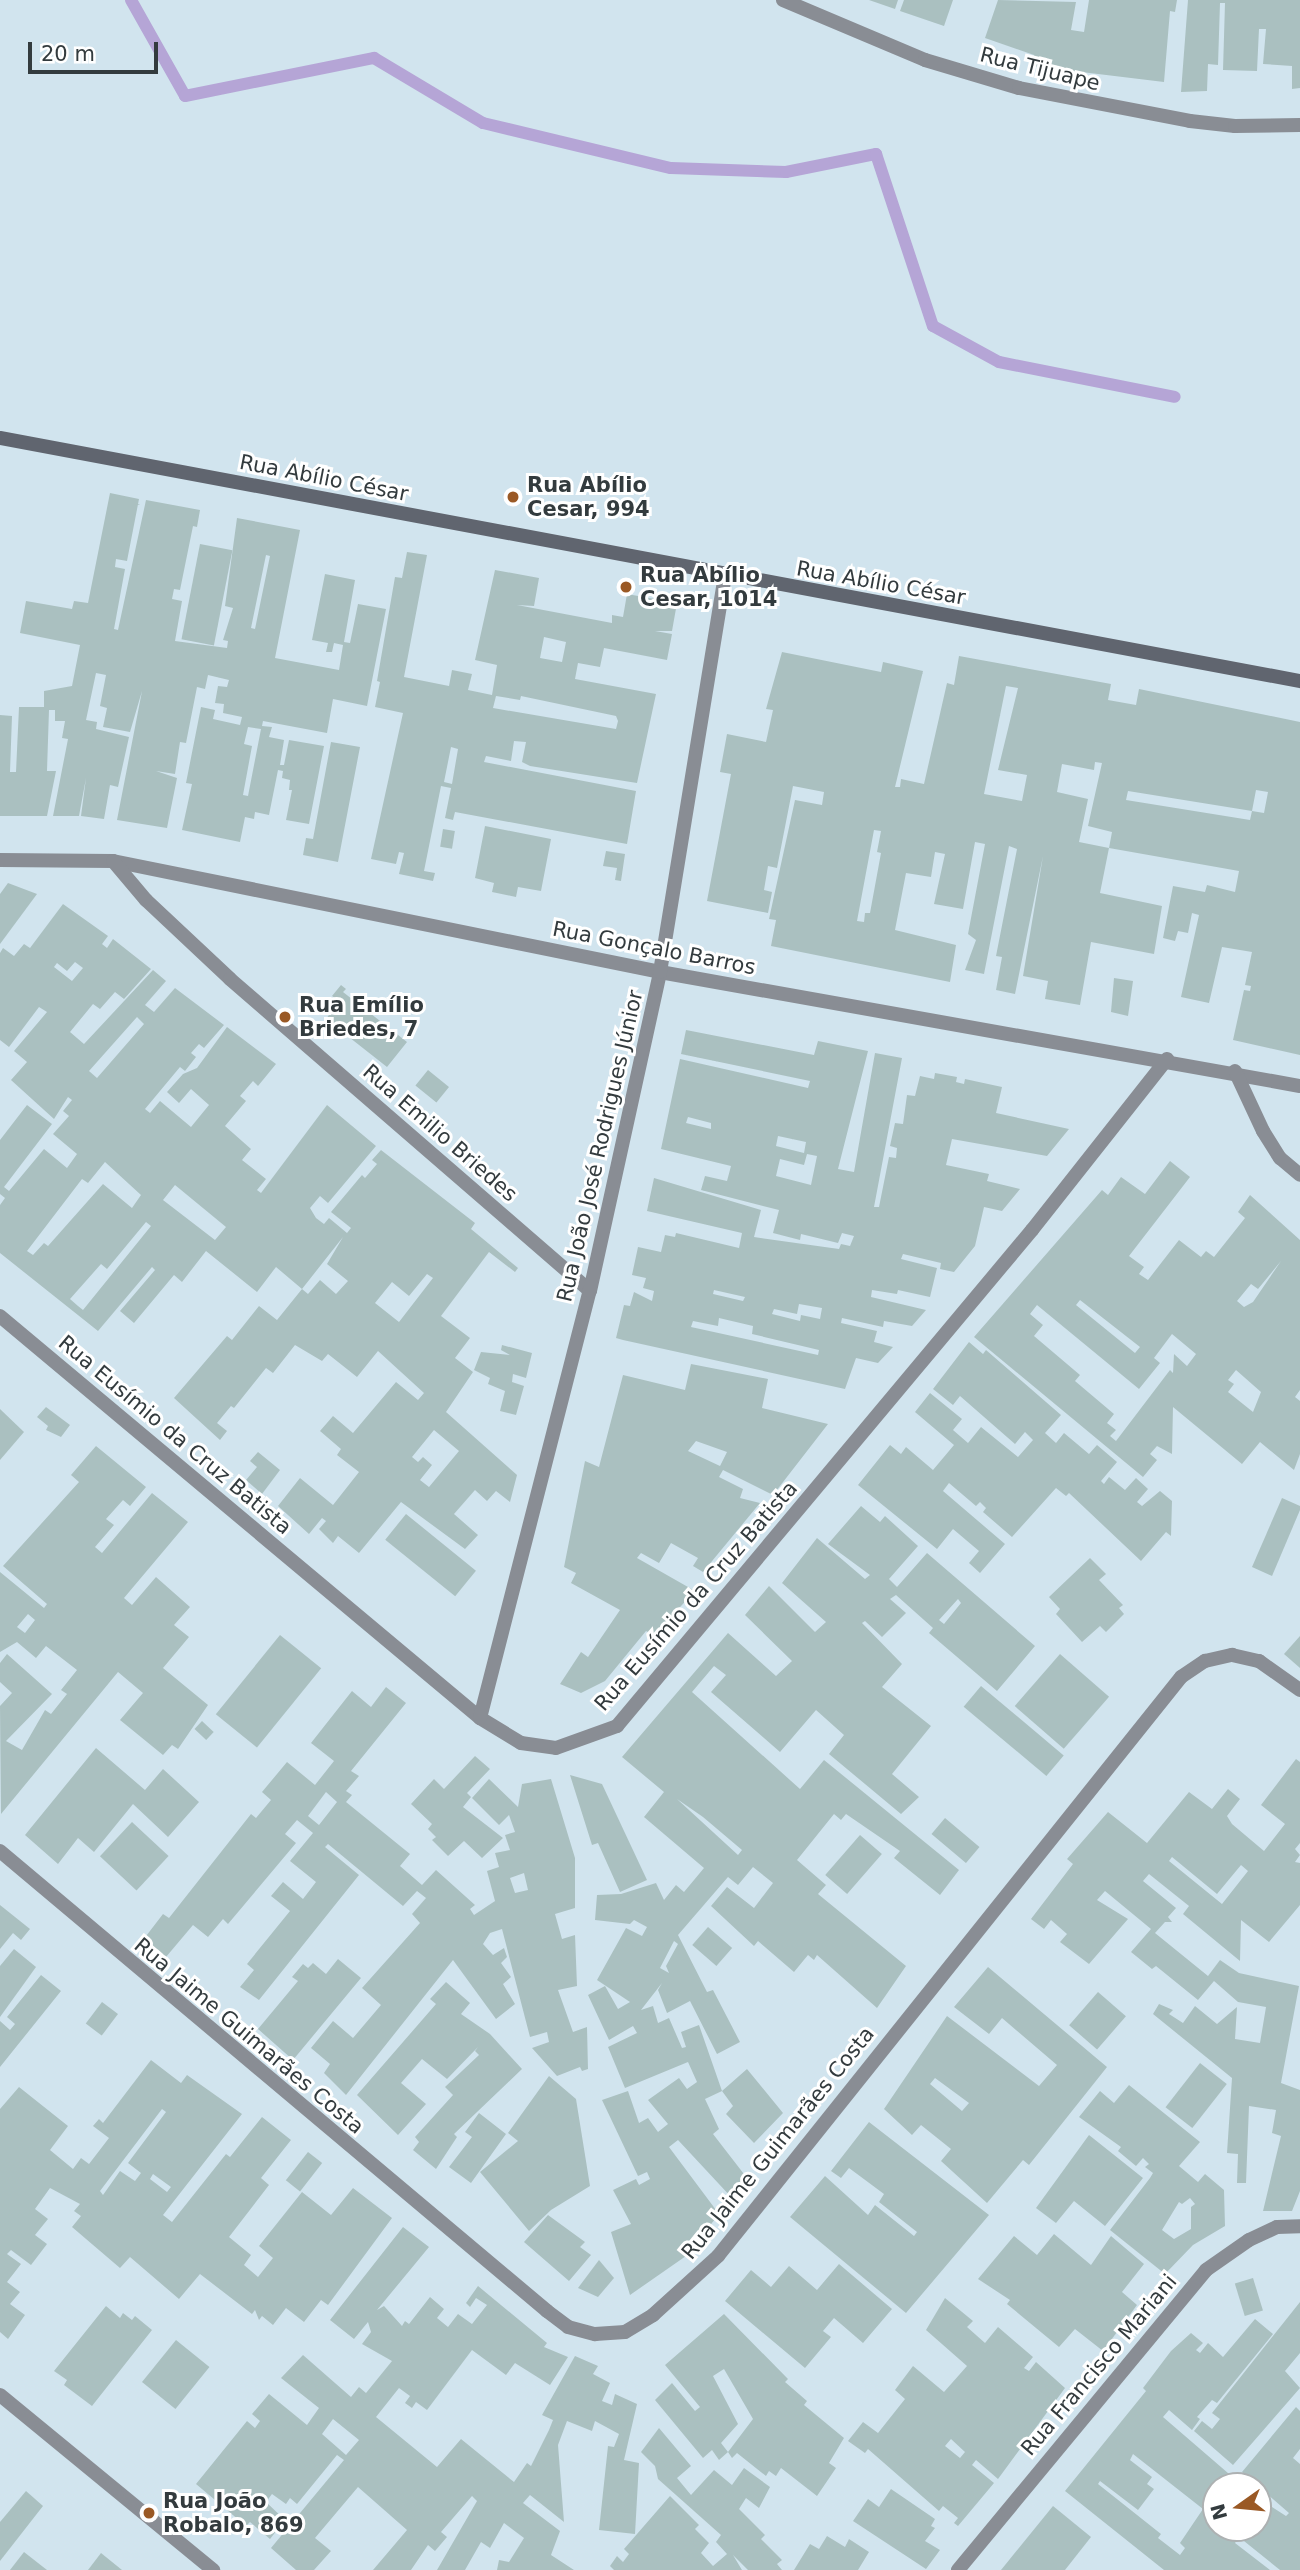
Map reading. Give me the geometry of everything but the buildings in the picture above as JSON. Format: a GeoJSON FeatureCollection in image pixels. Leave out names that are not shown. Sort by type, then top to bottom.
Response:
{"type":"FeatureCollection","features":[{"type":"Feature","properties":{"kind":"main road","name":"Rua Abílio César"},"geometry":{"type":"LineString","coordinates":[[0,438],[725,576],[1300,681]]}},
{"type":"Feature","properties":{"kind":"street","name":"Rua Tijuape"},"geometry":{"type":"LineString","coordinates":[[783,0],[925,60],[1031,90],[1190,121],[1235,127],[1300,125]]}},
{"type":"Feature","properties":{"kind":"street","name":"Rua João José Rodrigues Júnior"},"geometry":{"type":"LineString","coordinates":[[480,1718],[590,1291],[660,972],[725,576]]}},
{"type":"Feature","properties":{"kind":"street","name":"Rua Gonçalo Barros"},"geometry":{"type":"LineString","coordinates":[[0,860],[113,861],[660,972],[1235,1071],[1300,1086]]}},
{"type":"Feature","properties":{"kind":"street","name":"Rua Emilio Briedes"},"geometry":{"type":"LineString","coordinates":[[113,861],[165,919],[230,979],[590,1291]]}},
{"type":"Feature","properties":{"kind":"street","name":"Rua Eusímio da Cruz Batista"},"geometry":{"type":"LineString","coordinates":[[0,1317],[480,1718],[521,1743],[556,1748],[617,1726],[1032,1230],[1167,1059]]}},
{"type":"Feature","properties":{"kind":"street"},"geometry":{"type":"LineString","coordinates":[[1235,1071],[1263,1131],[1280,1158],[1300,1175]]}},
{"type":"Feature","properties":{"kind":"street","name":"Rua Jaime Guimarães Costa"},"geometry":{"type":"LineString","coordinates":[[0,1851],[547,2311],[568,2327],[625,2332],[653,2315],[718,2256],[1181,1676],[1205,1661],[1232,1655],[1259,1661],[1300,1690]]}},
{"type":"Feature","properties":{"kind":"street","name":"Rua Francisco Mariani"},"geometry":{"type":"LineString","coordinates":[[958,2570],[1206,2270],[1249,2240],[1277,2227],[1300,2226]]}},
{"type":"Feature","properties":{"kind":"street"},"geometry":{"type":"LineString","coordinates":[[0,2395],[213,2570]]}},
{"type":"Feature","properties":{"kind":"waterway"},"geometry":{"type":"LineString","coordinates":[[131,0],[185,96],[374,58],[483,123],[671,168],[786,172],[876,154],[933,326],[999,362],[1175,397]]}},
{"type":"Feature","properties":{"kind":"place","name":"Rua Abílio Cesar, 994"},"geometry":{"type":"Point","coordinates":[513,497]}},
{"type":"Feature","properties":{"kind":"place","name":"Rua Abílio Cesar, 1014"},"geometry":{"type":"Point","coordinates":[626,587]}},
{"type":"Feature","properties":{"kind":"place","name":"Rua Emílio Briedes, 7"},"geometry":{"type":"Point","coordinates":[285,1017]}},
{"type":"Feature","properties":{"kind":"place","name":"Rua João Robalo, 869"},"geometry":{"type":"Point","coordinates":[149,2513]}}]}
